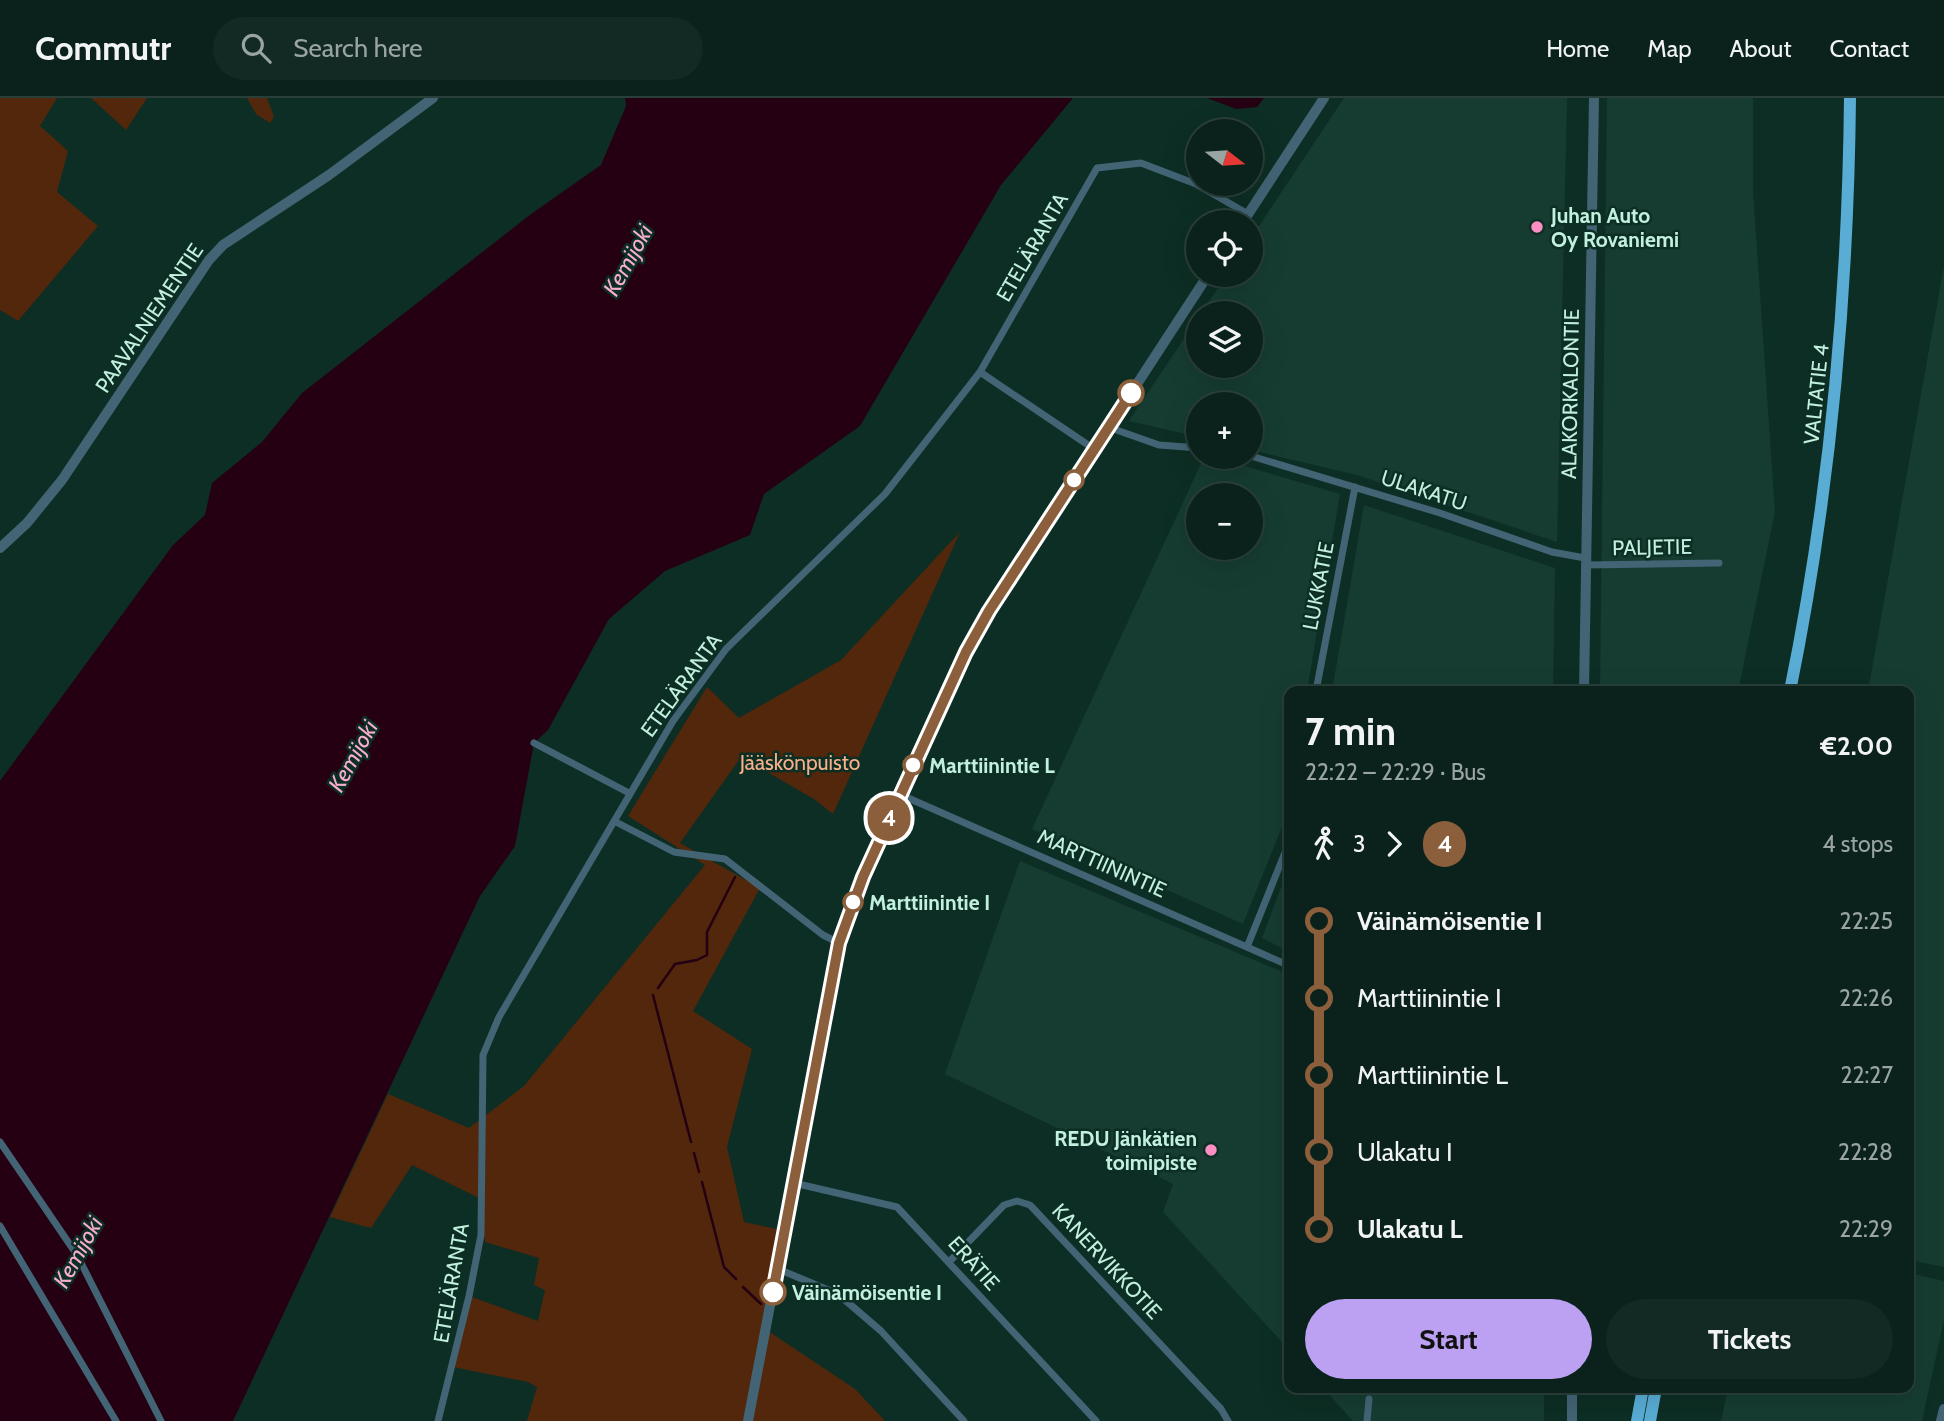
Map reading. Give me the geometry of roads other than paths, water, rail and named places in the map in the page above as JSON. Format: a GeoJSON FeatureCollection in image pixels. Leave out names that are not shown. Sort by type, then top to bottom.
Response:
{"type":"FeatureCollection","features":[{"type":"Feature","properties":{"kind":"highway","name":"VALTATIE 4"},"geometry":{"type":"LineString","coordinates":[[1791,686],[1822,509],[1840,365],[1849,195],[1850,98]]}},
{"type":"Feature","properties":{"kind":"highway"},"geometry":{"type":"LineString","coordinates":[[1637,1421],[1642,1393]]}},
{"type":"Feature","properties":{"kind":"highway"},"geometry":{"type":"LineString","coordinates":[[1650,1421],[1655,1393]]}},
{"type":"Feature","properties":{"kind":"street","name":"PAAVALNIEMENTIE"},"geometry":{"type":"LineString","coordinates":[[0,548],[27,523],[62,480],[209,260],[223,245],[328,175],[433,98]]}},
{"type":"Feature","properties":{"kind":"street"},"geometry":{"type":"LineString","coordinates":[[1250,210],[1324,98]]}},
{"type":"Feature","properties":{"kind":"street","name":"ALAKORKALONTIE"},"geometry":{"type":"LineString","coordinates":[[1584,686],[1594,98]]}},
{"type":"Feature","properties":{"kind":"street","name":"ETELÄRANTA"},"geometry":{"type":"LineString","coordinates":[[438,1421],[470,1296],[481,1235],[483,1055],[499,1017],[673,721],[726,649],[885,494],[980,372],[1097,167],[1141,163],[1196,184],[1233,210]]}},
{"type":"Feature","properties":{"kind":"street"},"geometry":{"type":"LineString","coordinates":[[748,1421],[839,943],[863,877],[948,687],[989,611],[1200,287]]}},
{"type":"Feature","properties":{"kind":"street"},"geometry":{"type":"LineString","coordinates":[[980,372],[1094,449]]}},
{"type":"Feature","properties":{"kind":"street"},"geometry":{"type":"LineString","coordinates":[[1108,427],[1159,445],[1186,447]]}},
{"type":"Feature","properties":{"kind":"street","name":"ULAKATU"},"geometry":{"type":"LineString","coordinates":[[1263,460],[1586,562]]}},
{"type":"Feature","properties":{"kind":"street","name":"LUKKATIE"},"geometry":{"type":"LineString","coordinates":[[1317,686],[1355,487]]}},
{"type":"Feature","properties":{"kind":"street","name":"PALJETIE"},"geometry":{"type":"LineString","coordinates":[[1586,562],[1718,563]]}},
{"type":"Feature","properties":{"kind":"street"},"geometry":{"type":"LineString","coordinates":[[534,743],[629,793]]}},
{"type":"Feature","properties":{"kind":"street","name":"MARTTIININTIE"},"geometry":{"type":"LineString","coordinates":[[900,794],[1284,962]]}},
{"type":"Feature","properties":{"kind":"street"},"geometry":{"type":"LineString","coordinates":[[614,821],[674,852],[725,859],[823,935],[839,943]]}},
{"type":"Feature","properties":{"kind":"street"},"geometry":{"type":"LineString","coordinates":[[1247,947],[1284,855]]}},
{"type":"Feature","properties":{"kind":"street"},"geometry":{"type":"LineString","coordinates":[[0,1142],[76,1255],[161,1421]]}},
{"type":"Feature","properties":{"kind":"street","name":"ERÄTIE"},"geometry":{"type":"LineString","coordinates":[[794,1183],[897,1207],[1096,1421]]}},
{"type":"Feature","properties":{"kind":"street","name":"KANERVIKKOTIE"},"geometry":{"type":"LineString","coordinates":[[948,1262],[1004,1205],[1017,1201],[1030,1205],[1221,1409],[1228,1421]]}},
{"type":"Feature","properties":{"kind":"street"},"geometry":{"type":"LineString","coordinates":[[0,1226],[105,1407],[116,1421]]}},
{"type":"Feature","properties":{"kind":"street"},"geometry":{"type":"LineString","coordinates":[[778,1269],[838,1294],[881,1331],[964,1421]]}},
{"type":"Feature","properties":{"kind":"street"},"geometry":{"type":"LineString","coordinates":[[1572,1421],[1573,1393]]}},
{"type":"Feature","properties":{"kind":"street"},"geometry":{"type":"LineString","coordinates":[[1367,1421],[1370,1399]]}},
{"type":"Feature","properties":{"kind":"street"},"geometry":{"type":"LineString","coordinates":[[1941,1421],[1944,1409]]}},
{"type":"Feature","properties":{"kind":"water","name":"Kemijoki"},"geometry":{"type":"Polygon","coordinates":[[[625,98],[1073,98],[1001,185],[860,426],[764,494],[750,535],[665,571],[609,619],[548,730],[534,743],[515,846],[480,896],[233,1421],[0,1421],[0,781],[173,545],[205,515],[212,483],[262,442],[302,393],[531,214],[601,165],[626,106],[625,98]]]}},
{"type":"Feature","properties":{"kind":"water"},"geometry":{"type":"Polygon","coordinates":[[[1207,98],[1264,98],[1257,107],[1236,109],[1207,98]]]}},
{"type":"Feature","properties":{"kind":"waterway"},"geometry":{"type":"LineString","coordinates":[[658,988],[675,964],[697,960],[707,955],[707,932],[735,877]]}},
{"type":"Feature","properties":{"kind":"waterway"},"geometry":{"type":"LineString","coordinates":[[653,995],[691,1142]]}},
{"type":"Feature","properties":{"kind":"waterway"},"geometry":{"type":"LineString","coordinates":[[694,1153],[699,1172]]}},
{"type":"Feature","properties":{"kind":"waterway"},"geometry":{"type":"LineString","coordinates":[[702,1182],[724,1267],[736,1279]]}},
{"type":"Feature","properties":{"kind":"waterway"},"geometry":{"type":"LineString","coordinates":[[743,1287],[761,1304]]}},
{"type":"Feature","properties":{"kind":"place","name":"Juhan Auto Oy Rovaniemi"},"geometry":{"type":"Point","coordinates":[1537,227]}},
{"type":"Feature","properties":{"kind":"place","name":"Marttiinintie L"},"geometry":{"type":"Point","coordinates":[913,765]}},
{"type":"Feature","properties":{"kind":"place","name":"Marttiinintie I"},"geometry":{"type":"Point","coordinates":[853,902]}},
{"type":"Feature","properties":{"kind":"place","name":"REDU Jänkätien toimipiste"},"geometry":{"type":"Point","coordinates":[1211,1150]}},
{"type":"Feature","properties":{"kind":"place","name":"Väinämöisentie I"},"geometry":{"type":"Point","coordinates":[773,1292]}},
{"type":"Feature","properties":{"kind":"park label","name":"Jääskönpuisto"},"geometry":{"type":"Point","coordinates":[800,762]}}]}
